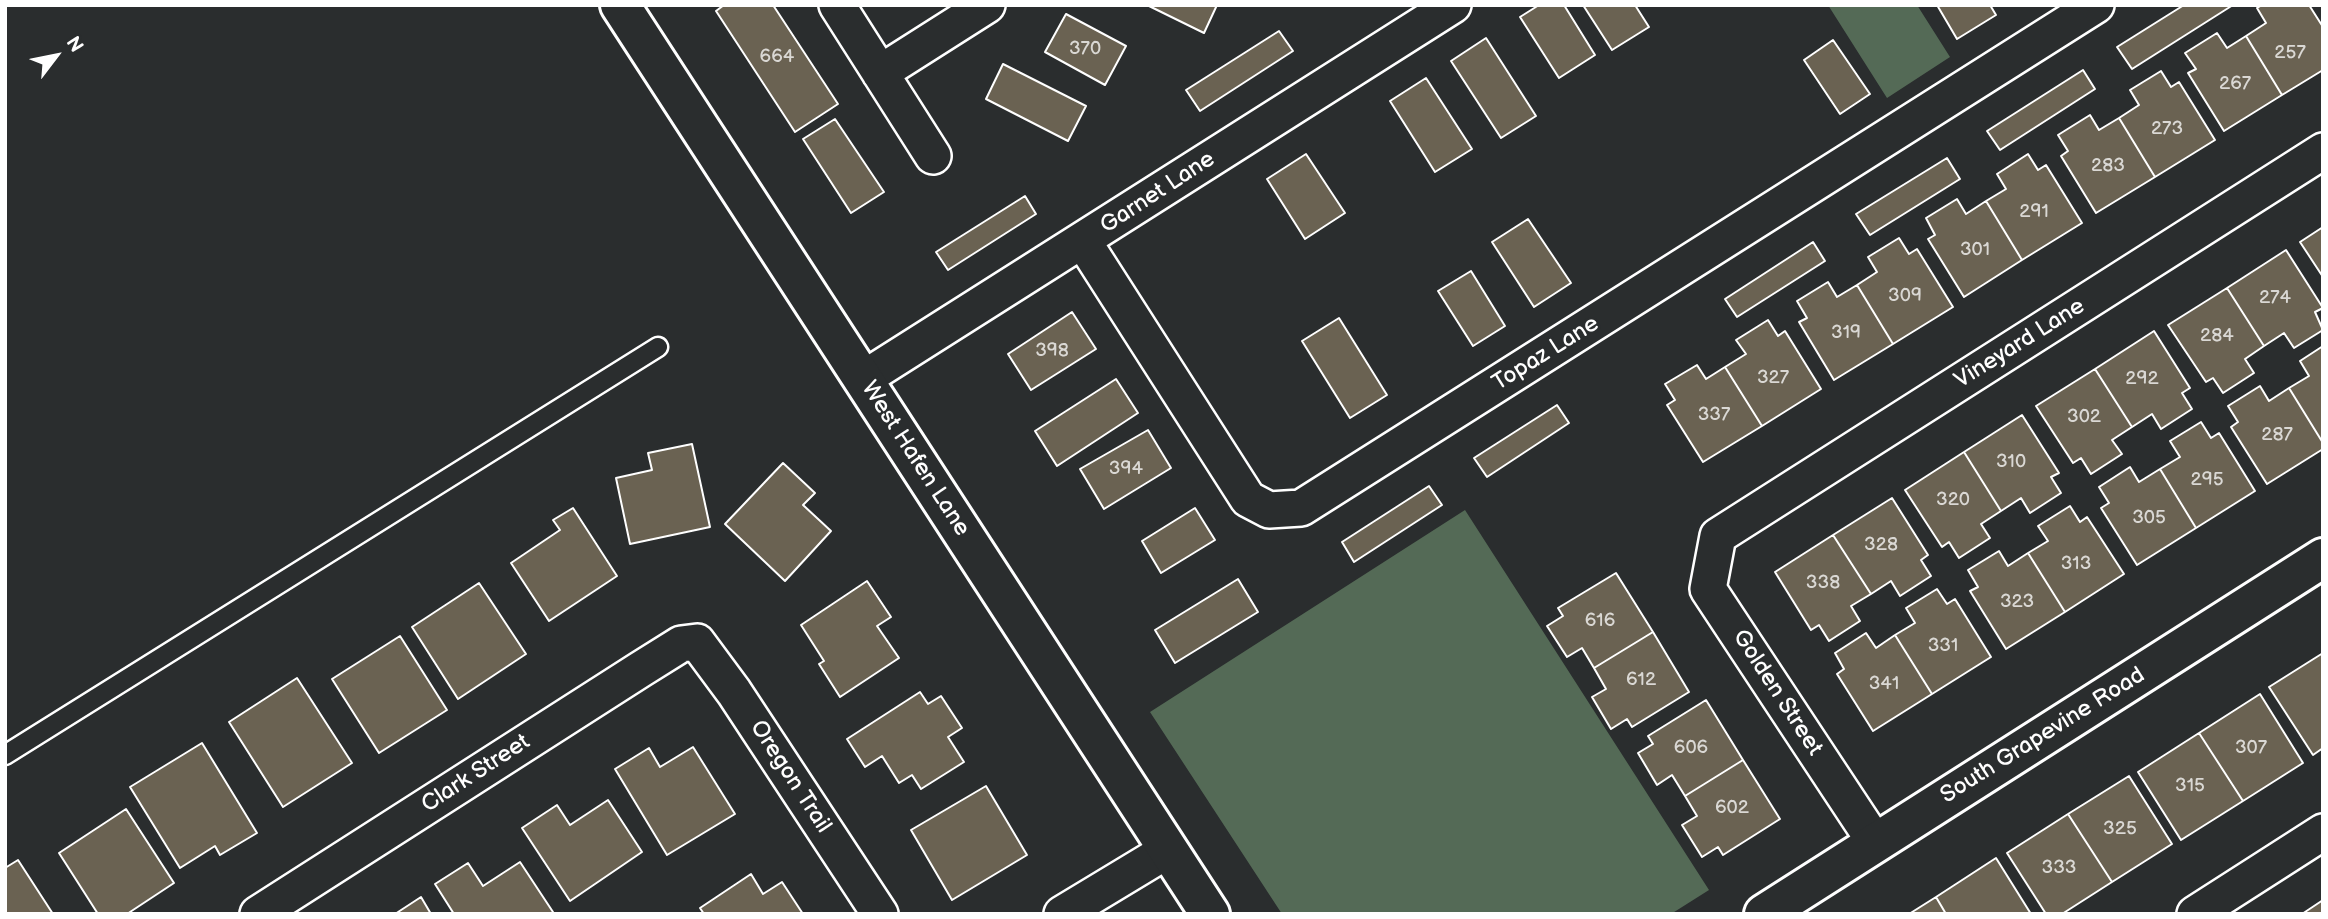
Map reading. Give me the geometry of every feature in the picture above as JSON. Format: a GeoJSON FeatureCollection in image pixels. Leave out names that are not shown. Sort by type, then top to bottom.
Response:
{"type":"FeatureCollection","features":[{"type":"Feature","properties":{"kind":"main road","name":"West Hafen Lane"},"geometry":{"type":"LineString","coordinates":[[620,5],[1210,914]]}},
{"type":"Feature","properties":{"kind":"main road","name":"South Grapevine Road"},"geometry":{"type":"LineString","coordinates":[[1763,914],[2323,558]]}},
{"type":"Feature","properties":{"kind":"street"},"geometry":{"type":"LineString","coordinates":[[837,5],[933,156]]}},
{"type":"Feature","properties":{"kind":"street"},"geometry":{"type":"LineString","coordinates":[[880,73],[987,5]]}},
{"type":"Feature","properties":{"kind":"street","name":"Garnet Lane"},"geometry":{"type":"LineString","coordinates":[[863,379],[1453,5]]}},
{"type":"Feature","properties":{"kind":"street","name":"Topaz Lane"},"geometry":{"type":"LineString","coordinates":[[1083,241],[1248,499],[1269,510],[1301,508],[2096,5]]}},
{"type":"Feature","properties":{"kind":"street","name":"Vineyard Lane"},"geometry":{"type":"LineString","coordinates":[[1718,536],[2323,151]]}},
{"type":"Feature","properties":{"kind":"street","name":"Golden Street"},"geometry":{"type":"LineString","coordinates":[[1718,536],[1708,589],[1875,842]]}},
{"type":"Feature","properties":{"kind":"street","name":"Clark Street"},"geometry":{"type":"LineString","coordinates":[[258,914],[641,668],[681,644],[696,642]]}},
{"type":"Feature","properties":{"kind":"street","name":"Oregon Trail"},"geometry":{"type":"LineString","coordinates":[[696,642],[734,692],[880,914]]}},
{"type":"Feature","properties":{"kind":"street"},"geometry":{"type":"LineString","coordinates":[[2195,914],[2323,832]]}},
{"type":"Feature","properties":{"kind":"street"},"geometry":{"type":"LineString","coordinates":[[1062,914],[1168,849]]}},
{"type":"Feature","properties":{"kind":"lane"},"geometry":{"type":"LineString","coordinates":[[5,755],[658,347]]}},
{"type":"Feature","properties":{"kind":"green space"},"geometry":{"type":"Polygon","coordinates":[[[1828,5],[1917,5],[1950,57],[1887,98],[1828,5]]]}},
{"type":"Feature","properties":{"kind":"green space"},"geometry":{"type":"Polygon","coordinates":[[[1465,510],[1709,890],[1671,914],[1282,914],[1150,712],[1465,510]]]}},
{"type":"Feature","properties":{"kind":"building"},"geometry":{"type":"Polygon","coordinates":[[[724,5],[773,5],[838,104],[795,132],[716,11],[724,5]]]}},
{"type":"Feature","properties":{"kind":"building"},"geometry":{"type":"Polygon","coordinates":[[[1147,5],[1217,5],[1204,33],[1147,5]]]}},
{"type":"Feature","properties":{"kind":"building"},"geometry":{"type":"Polygon","coordinates":[[[1539,5],[1564,5],[1595,55],[1559,78],[1520,17],[1539,5]]]}},
{"type":"Feature","properties":{"kind":"building"},"geometry":{"type":"Polygon","coordinates":[[[1583,5],[1635,5],[1649,27],[1612,50],[1583,5]]]}},
{"type":"Feature","properties":{"kind":"building"},"geometry":{"type":"Polygon","coordinates":[[[1937,5],[1990,5],[1996,15],[1957,39],[1937,5]]]}},
{"type":"Feature","properties":{"kind":"building"},"geometry":{"type":"Polygon","coordinates":[[[2184,5],[2233,5],[2132,69],[2117,47],[2184,5]]]}},
{"type":"Feature","properties":{"kind":"building"},"geometry":{"type":"Polygon","coordinates":[[[2262,5],[2309,5],[2323,27],[2323,70],[2282,95],[2246,36],[2266,23],[2257,8],[2262,5]]]}},
{"type":"Feature","properties":{"kind":"building"},"geometry":{"type":"Polygon","coordinates":[[[1066,14],[1126,46],[1105,85],[1045,52],[1066,14]]]}},
{"type":"Feature","properties":{"kind":"building"},"geometry":{"type":"Polygon","coordinates":[[[1279,31],[1293,51],[1200,111],[1186,90],[1279,31]]]}},
{"type":"Feature","properties":{"kind":"building"},"geometry":{"type":"Polygon","coordinates":[[[2217,33],[2227,48],[2246,36],[2282,95],[2224,131],[2188,73],[2196,69],[2185,53],[2217,33]]]}},
{"type":"Feature","properties":{"kind":"building"},"geometry":{"type":"Polygon","coordinates":[[[1486,38],[1536,116],[1501,138],[1451,61],[1486,38]]]}},
{"type":"Feature","properties":{"kind":"building"},"geometry":{"type":"Polygon","coordinates":[[[1833,40],[1870,94],[1840,114],[1804,60],[1833,40]]]}},
{"type":"Feature","properties":{"kind":"building"},"geometry":{"type":"Polygon","coordinates":[[[1003,64],[1086,106],[1068,141],[986,99],[1003,64]]]}},
{"type":"Feature","properties":{"kind":"building"},"geometry":{"type":"Polygon","coordinates":[[[2083,70],[2095,89],[2000,150],[1987,131],[2083,70]]]}},
{"type":"Feature","properties":{"kind":"building"},"geometry":{"type":"Polygon","coordinates":[[[2161,71],[2171,87],[2179,82],[2215,140],[2155,177],[2119,118],[2139,105],[2130,90],[2161,71]]]}},
{"type":"Feature","properties":{"kind":"building"},"geometry":{"type":"Polygon","coordinates":[[[1426,78],[1472,149],[1435,172],[1390,101],[1426,78]]]}},
{"type":"Feature","properties":{"kind":"building"},"geometry":{"type":"Polygon","coordinates":[[[2090,115],[2099,130],[2119,118],[2155,177],[2096,213],[2061,156],[2068,151],[2058,135],[2090,115]]]}},
{"type":"Feature","properties":{"kind":"building"},"geometry":{"type":"Polygon","coordinates":[[[835,119],[884,192],[851,213],[803,139],[835,119]]]}},
{"type":"Feature","properties":{"kind":"building"},"geometry":{"type":"Polygon","coordinates":[[[1306,154],[1345,213],[1305,239],[1267,179],[1306,154]]]}},
{"type":"Feature","properties":{"kind":"building"},"geometry":{"type":"Polygon","coordinates":[[[2028,154],[2038,170],[2046,165],[2082,223],[2022,260],[1986,201],[2006,189],[1997,174],[2028,154]]]}},
{"type":"Feature","properties":{"kind":"building"},"geometry":{"type":"Polygon","coordinates":[[[1947,158],[1960,179],[1870,235],[1856,214],[1947,158]]]}},
{"type":"Feature","properties":{"kind":"building"},"geometry":{"type":"Polygon","coordinates":[[[1025,196],[1036,214],[948,270],[936,252],[1025,196]]]}},
{"type":"Feature","properties":{"kind":"building"},"geometry":{"type":"Polygon","coordinates":[[[1957,199],[1966,214],[1986,201],[2022,260],[1964,297],[1928,239],[1935,235],[1926,218],[1957,199]]]}},
{"type":"Feature","properties":{"kind":"building"},"geometry":{"type":"Polygon","coordinates":[[[1528,219],[1571,283],[1534,307],[1492,242],[1528,219]]]}},
{"type":"Feature","properties":{"kind":"building"},"geometry":{"type":"Polygon","coordinates":[[[2323,227],[2323,277],[2300,242],[2323,227]]]}},
{"type":"Feature","properties":{"kind":"building"},"geometry":{"type":"Polygon","coordinates":[[[1899,238],[1909,254],[1917,249],[1953,307],[1893,344],[1857,285],[1877,272],[1868,257],[1899,238]]]}},
{"type":"Feature","properties":{"kind":"building"},"geometry":{"type":"Polygon","coordinates":[[[1813,242],[1825,261],[1737,317],[1725,299],[1813,242]]]}},
{"type":"Feature","properties":{"kind":"building"},"geometry":{"type":"Polygon","coordinates":[[[2286,250],[2323,308],[2315,312],[2323,330],[2294,348],[2284,333],[2264,346],[2227,288],[2286,250]]]}},
{"type":"Feature","properties":{"kind":"building"},"geometry":{"type":"Polygon","coordinates":[[[1471,271],[1505,326],[1473,346],[1438,291],[1471,271]]]}},
{"type":"Feature","properties":{"kind":"building"},"geometry":{"type":"Polygon","coordinates":[[[1828,282],[1837,297],[1857,285],[1893,344],[1834,380],[1799,322],[1807,318],[1797,301],[1828,282]]]}},
{"type":"Feature","properties":{"kind":"building"},"geometry":{"type":"Polygon","coordinates":[[[2227,288],[2264,346],[2245,359],[2254,373],[2223,393],[2213,378],[2206,382],[2168,325],[2227,288]]]}},
{"type":"Feature","properties":{"kind":"building"},"geometry":{"type":"Polygon","coordinates":[[[1072,312],[1096,349],[1031,390],[1008,354],[1072,312]]]}},
{"type":"Feature","properties":{"kind":"building"},"geometry":{"type":"Polygon","coordinates":[[[1339,318],[1387,395],[1350,418],[1302,341],[1339,318]]]}},
{"type":"Feature","properties":{"kind":"building"},"geometry":{"type":"Polygon","coordinates":[[[1768,320],[1778,336],[1785,331],[1821,389],[1762,426],[1725,367],[1746,354],[1736,340],[1768,320]]]}},
{"type":"Feature","properties":{"kind":"building"},"geometry":{"type":"Polygon","coordinates":[[[2154,331],[2190,388],[2182,393],[2192,409],[2161,429],[2152,414],[2132,427],[2095,369],[2154,331]]]}},
{"type":"Feature","properties":{"kind":"building"},"geometry":{"type":"Polygon","coordinates":[[[2323,346],[2323,443],[2289,388],[2309,376],[2300,361],[2323,346]]]}},
{"type":"Feature","properties":{"kind":"building"},"geometry":{"type":"Polygon","coordinates":[[[1697,365],[1706,379],[1725,367],[1762,426],[1703,462],[1667,405],[1675,400],[1665,384],[1697,365]]]}},
{"type":"Feature","properties":{"kind":"building"},"geometry":{"type":"Polygon","coordinates":[[[2095,369],[2132,427],[2112,440],[2122,454],[2091,474],[2081,458],[2073,463],[2036,406],[2095,369]]]}},
{"type":"Feature","properties":{"kind":"building"},"geometry":{"type":"Polygon","coordinates":[[[1116,379],[1138,413],[1057,466],[1035,431],[1116,379]]]}},
{"type":"Feature","properties":{"kind":"building"},"geometry":{"type":"Polygon","coordinates":[[[2260,386],[2269,401],[2289,388],[2323,443],[2323,449],[2267,484],[2231,427],[2238,422],[2228,406],[2260,386]]]}},
{"type":"Feature","properties":{"kind":"building"},"geometry":{"type":"Polygon","coordinates":[[[1557,405],[1569,423],[1487,477],[1474,458],[1557,405]]]}},
{"type":"Feature","properties":{"kind":"building"},"geometry":{"type":"Polygon","coordinates":[[[2022,415],[2059,473],[2051,477],[2061,493],[2030,513],[2021,498],[2001,511],[1964,452],[2022,415]]]}},
{"type":"Feature","properties":{"kind":"building"},"geometry":{"type":"Polygon","coordinates":[[[2201,422],[2211,438],[2219,433],[2255,491],[2196,528],[2160,469],[2180,457],[2170,441],[2201,422]]]}},
{"type":"Feature","properties":{"kind":"building"},"geometry":{"type":"Polygon","coordinates":[[[1148,430],[1171,468],[1104,509],[1080,469],[1148,430]]]}},
{"type":"Feature","properties":{"kind":"building"},"geometry":{"type":"Polygon","coordinates":[[[692,444],[710,527],[630,544],[616,478],[652,470],[648,453],[692,444]]]}},
{"type":"Feature","properties":{"kind":"building"},"geometry":{"type":"Polygon","coordinates":[[[1964,452],[2001,511],[1981,524],[1990,538],[1959,558],[1949,542],[1942,547],[1905,490],[1964,452]]]}},
{"type":"Feature","properties":{"kind":"building"},"geometry":{"type":"Polygon","coordinates":[[[783,463],[815,493],[803,505],[831,531],[785,581],[725,524],[783,463]]]}},
{"type":"Feature","properties":{"kind":"building"},"geometry":{"type":"Polygon","coordinates":[[[2130,467],[2139,482],[2160,469],[2196,528],[2137,565],[2101,508],[2109,503],[2099,487],[2130,467]]]}},
{"type":"Feature","properties":{"kind":"building"},"geometry":{"type":"Polygon","coordinates":[[[1429,486],[1442,505],[1354,562],[1342,542],[1429,486]]]}},
{"type":"Feature","properties":{"kind":"building"},"geometry":{"type":"Polygon","coordinates":[[[1892,498],[1928,555],[1921,560],[1931,576],[1900,596],[1891,581],[1871,594],[1833,535],[1892,498]]]}},
{"type":"Feature","properties":{"kind":"building"},"geometry":{"type":"Polygon","coordinates":[[[2070,506],[2080,522],[2087,517],[2124,574],[2065,612],[2028,553],[2048,541],[2038,526],[2070,506]]]}},
{"type":"Feature","properties":{"kind":"building"},"geometry":{"type":"Polygon","coordinates":[[[573,508],[617,576],[549,621],[511,563],[560,530],[553,520],[573,508]]]}},
{"type":"Feature","properties":{"kind":"building"},"geometry":{"type":"Polygon","coordinates":[[[1195,508],[1215,540],[1161,573],[1142,541],[1195,508]]]}},
{"type":"Feature","properties":{"kind":"building"},"geometry":{"type":"Polygon","coordinates":[[[1833,535],[1871,594],[1851,606],[1860,621],[1829,641],[1819,625],[1811,630],[1775,572],[1833,535]]]}},
{"type":"Feature","properties":{"kind":"building"},"geometry":{"type":"Polygon","coordinates":[[[1999,551],[2008,566],[2028,553],[2065,612],[2006,649],[1970,591],[1978,587],[1968,570],[1999,551]]]}},
{"type":"Feature","properties":{"kind":"building"},"geometry":{"type":"Polygon","coordinates":[[[1616,573],[1653,632],[1594,668],[1582,648],[1567,657],[1547,626],[1563,616],[1558,608],[1616,573]]]}},
{"type":"Feature","properties":{"kind":"building"},"geometry":{"type":"Polygon","coordinates":[[[1238,579],[1258,612],[1175,663],[1155,630],[1238,579]]]}},
{"type":"Feature","properties":{"kind":"building"},"geometry":{"type":"Polygon","coordinates":[[[867,581],[891,617],[877,626],[899,658],[840,697],[819,664],[824,661],[801,625],[867,581]]]}},
{"type":"Feature","properties":{"kind":"building"},"geometry":{"type":"Polygon","coordinates":[[[479,583],[526,654],[458,699],[412,627],[479,583]]]}},
{"type":"Feature","properties":{"kind":"building"},"geometry":{"type":"Polygon","coordinates":[[[1937,589],[1947,604],[1955,599],[1991,657],[1932,694],[1895,635],[1915,623],[1906,608],[1937,589]]]}},
{"type":"Feature","properties":{"kind":"building"},"geometry":{"type":"Polygon","coordinates":[[[1653,632],[1689,692],[1632,727],[1627,719],[1611,729],[1592,697],[1606,689],[1594,668],[1653,632]]]}},
{"type":"Feature","properties":{"kind":"building"},"geometry":{"type":"Polygon","coordinates":[[[1866,633],[1876,648],[1895,635],[1932,694],[1873,731],[1837,674],[1844,669],[1835,653],[1866,633]]]}},
{"type":"Feature","properties":{"kind":"building"},"geometry":{"type":"Polygon","coordinates":[[[400,636],[447,710],[379,753],[332,679],[400,636]]]}},
{"type":"Feature","properties":{"kind":"building"},"geometry":{"type":"Polygon","coordinates":[[[2323,653],[2323,748],[2313,755],[2269,687],[2323,653]]]}},
{"type":"Feature","properties":{"kind":"building"},"geometry":{"type":"Polygon","coordinates":[[[297,678],[352,763],[283,807],[229,722],[297,678]]]}},
{"type":"Feature","properties":{"kind":"building"},"geometry":{"type":"Polygon","coordinates":[[[920,692],[928,704],[941,696],[962,728],[948,737],[964,762],[921,789],[912,775],[899,783],[882,756],[865,767],[847,739],[920,692]]]}},
{"type":"Feature","properties":{"kind":"building"},"geometry":{"type":"Polygon","coordinates":[[[2260,694],[2303,763],[2243,801],[2199,733],[2260,694]]]}},
{"type":"Feature","properties":{"kind":"building"},"geometry":{"type":"Polygon","coordinates":[[[1706,700],[1743,760],[1685,796],[1672,775],[1657,785],[1638,753],[1653,744],[1648,736],[1706,700]]]}},
{"type":"Feature","properties":{"kind":"building"},"geometry":{"type":"Polygon","coordinates":[[[2199,733],[2243,801],[2181,840],[2138,772],[2199,733]]]}},
{"type":"Feature","properties":{"kind":"building"},"geometry":{"type":"Polygon","coordinates":[[[202,743],[257,833],[220,855],[215,846],[180,868],[130,787],[202,743]]]}},
{"type":"Feature","properties":{"kind":"building"},"geometry":{"type":"Polygon","coordinates":[[[693,747],[735,814],[667,855],[615,769],[649,748],[660,767],[693,747]]]}},
{"type":"Feature","properties":{"kind":"building"},"geometry":{"type":"Polygon","coordinates":[[[1743,760],[1780,819],[1723,855],[1718,847],[1702,857],[1682,825],[1697,816],[1685,796],[1743,760]]]}},
{"type":"Feature","properties":{"kind":"building"},"geometry":{"type":"Polygon","coordinates":[[[2129,776],[2172,844],[2112,882],[2068,814],[2129,776]]]}},
{"type":"Feature","properties":{"kind":"building"},"geometry":{"type":"Polygon","coordinates":[[[986,786],[1027,855],[952,900],[911,830],[986,786]]]}},
{"type":"Feature","properties":{"kind":"building"},"geometry":{"type":"Polygon","coordinates":[[[608,800],[642,852],[570,901],[522,828],[557,805],[570,825],[608,800]]]}},
{"type":"Feature","properties":{"kind":"building"},"geometry":{"type":"Polygon","coordinates":[[[126,809],[174,883],[127,914],[98,914],[59,853],[126,809]]]}},
{"type":"Feature","properties":{"kind":"building"},"geometry":{"type":"Polygon","coordinates":[[[2068,814],[2112,882],[2062,914],[2046,914],[2007,853],[2068,814]]]}},
{"type":"Feature","properties":{"kind":"building"},"geometry":{"type":"Polygon","coordinates":[[[1996,858],[2031,914],[1946,914],[1936,897],[1996,858]]]}},
{"type":"Feature","properties":{"kind":"building"},"geometry":{"type":"Polygon","coordinates":[[[18,860],[53,914],[5,914],[5,868],[18,860]]]}},
{"type":"Feature","properties":{"kind":"building"},"geometry":{"type":"Polygon","coordinates":[[[520,862],[553,912],[550,914],[454,914],[435,884],[468,863],[483,886],[520,862]]]}},
{"type":"Feature","properties":{"kind":"building"},"geometry":{"type":"Polygon","coordinates":[[[751,874],[763,894],[782,882],[803,914],[704,914],[700,908],[751,874]]]}},
{"type":"Feature","properties":{"kind":"building"},"geometry":{"type":"Polygon","coordinates":[[[421,897],[431,914],[395,914],[421,897]]]}},
{"type":"Feature","properties":{"kind":"building"},"geometry":{"type":"Polygon","coordinates":[[[1936,897],[1946,914],[1909,914],[1936,897]]]}},
{"type":"Feature","properties":{"kind":"building"},"geometry":{"type":"Polygon","coordinates":[[[2323,900],[2323,914],[2302,914],[2323,900]]]}}]}
